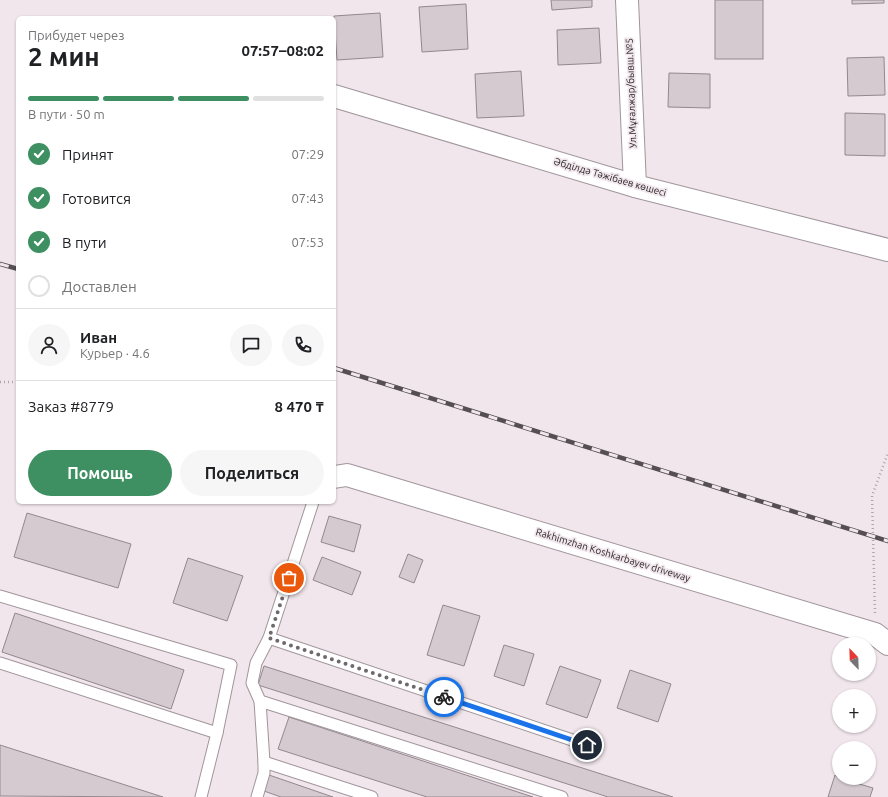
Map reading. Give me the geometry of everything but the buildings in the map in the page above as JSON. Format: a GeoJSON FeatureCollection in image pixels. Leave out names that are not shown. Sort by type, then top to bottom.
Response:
{"type":"FeatureCollection","features":[{"type":"Feature","properties":{"kind":"street","name":"Ул.Мұғалжар/бывш.№5"},"geometry":{"type":"LineString","coordinates":[[627,0],[635,186]]}},
{"type":"Feature","properties":{"kind":"street","name":"Әбділдә Тәжібаев көшесі"},"geometry":{"type":"LineString","coordinates":[[336,97],[635,186],[888,250]]}},
{"type":"Feature","properties":{"kind":"street","name":"Rakhimzhan Koshkarbayev driveway"},"geometry":{"type":"LineString","coordinates":[[336,478],[347,475],[882,639]]}},
{"type":"Feature","properties":{"kind":"lane"},"geometry":{"type":"LineString","coordinates":[[257,797],[264,773],[264,762],[260,701],[252,683],[256,663],[269,638],[312,504]]}},
{"type":"Feature","properties":{"kind":"lane"},"geometry":{"type":"LineString","coordinates":[[0,596],[231,664],[217,734],[201,797]]}},
{"type":"Feature","properties":{"kind":"lane"},"geometry":{"type":"LineString","coordinates":[[269,638],[587,745]]}},
{"type":"Feature","properties":{"kind":"lane"},"geometry":{"type":"LineString","coordinates":[[0,663],[217,734]]}},
{"type":"Feature","properties":{"kind":"lane"},"geometry":{"type":"LineString","coordinates":[[260,701],[562,797]]}},
{"type":"Feature","properties":{"kind":"lane"},"geometry":{"type":"LineString","coordinates":[[264,762],[372,797]]}},
{"type":"Feature","properties":{"kind":"path"},"geometry":{"type":"LineString","coordinates":[[0,382],[16,382]]}},
{"type":"Feature","properties":{"kind":"path"},"geometry":{"type":"LineString","coordinates":[[882,639],[872,496],[888,453]]}},
{"type":"Feature","properties":{"kind":"railway"},"geometry":{"type":"LineString","coordinates":[[0,264],[16,268]]}},
{"type":"Feature","properties":{"kind":"railway"},"geometry":{"type":"LineString","coordinates":[[336,369],[888,541]]}},
{"type":"Feature","properties":{"kind":"way so far"},"geometry":{"type":"LineString","coordinates":[[289,578],[269,638],[444,697]]}},
{"type":"Feature","properties":{"kind":"route"},"geometry":{"type":"LineString","coordinates":[[444,697],[587,745]]}}]}
